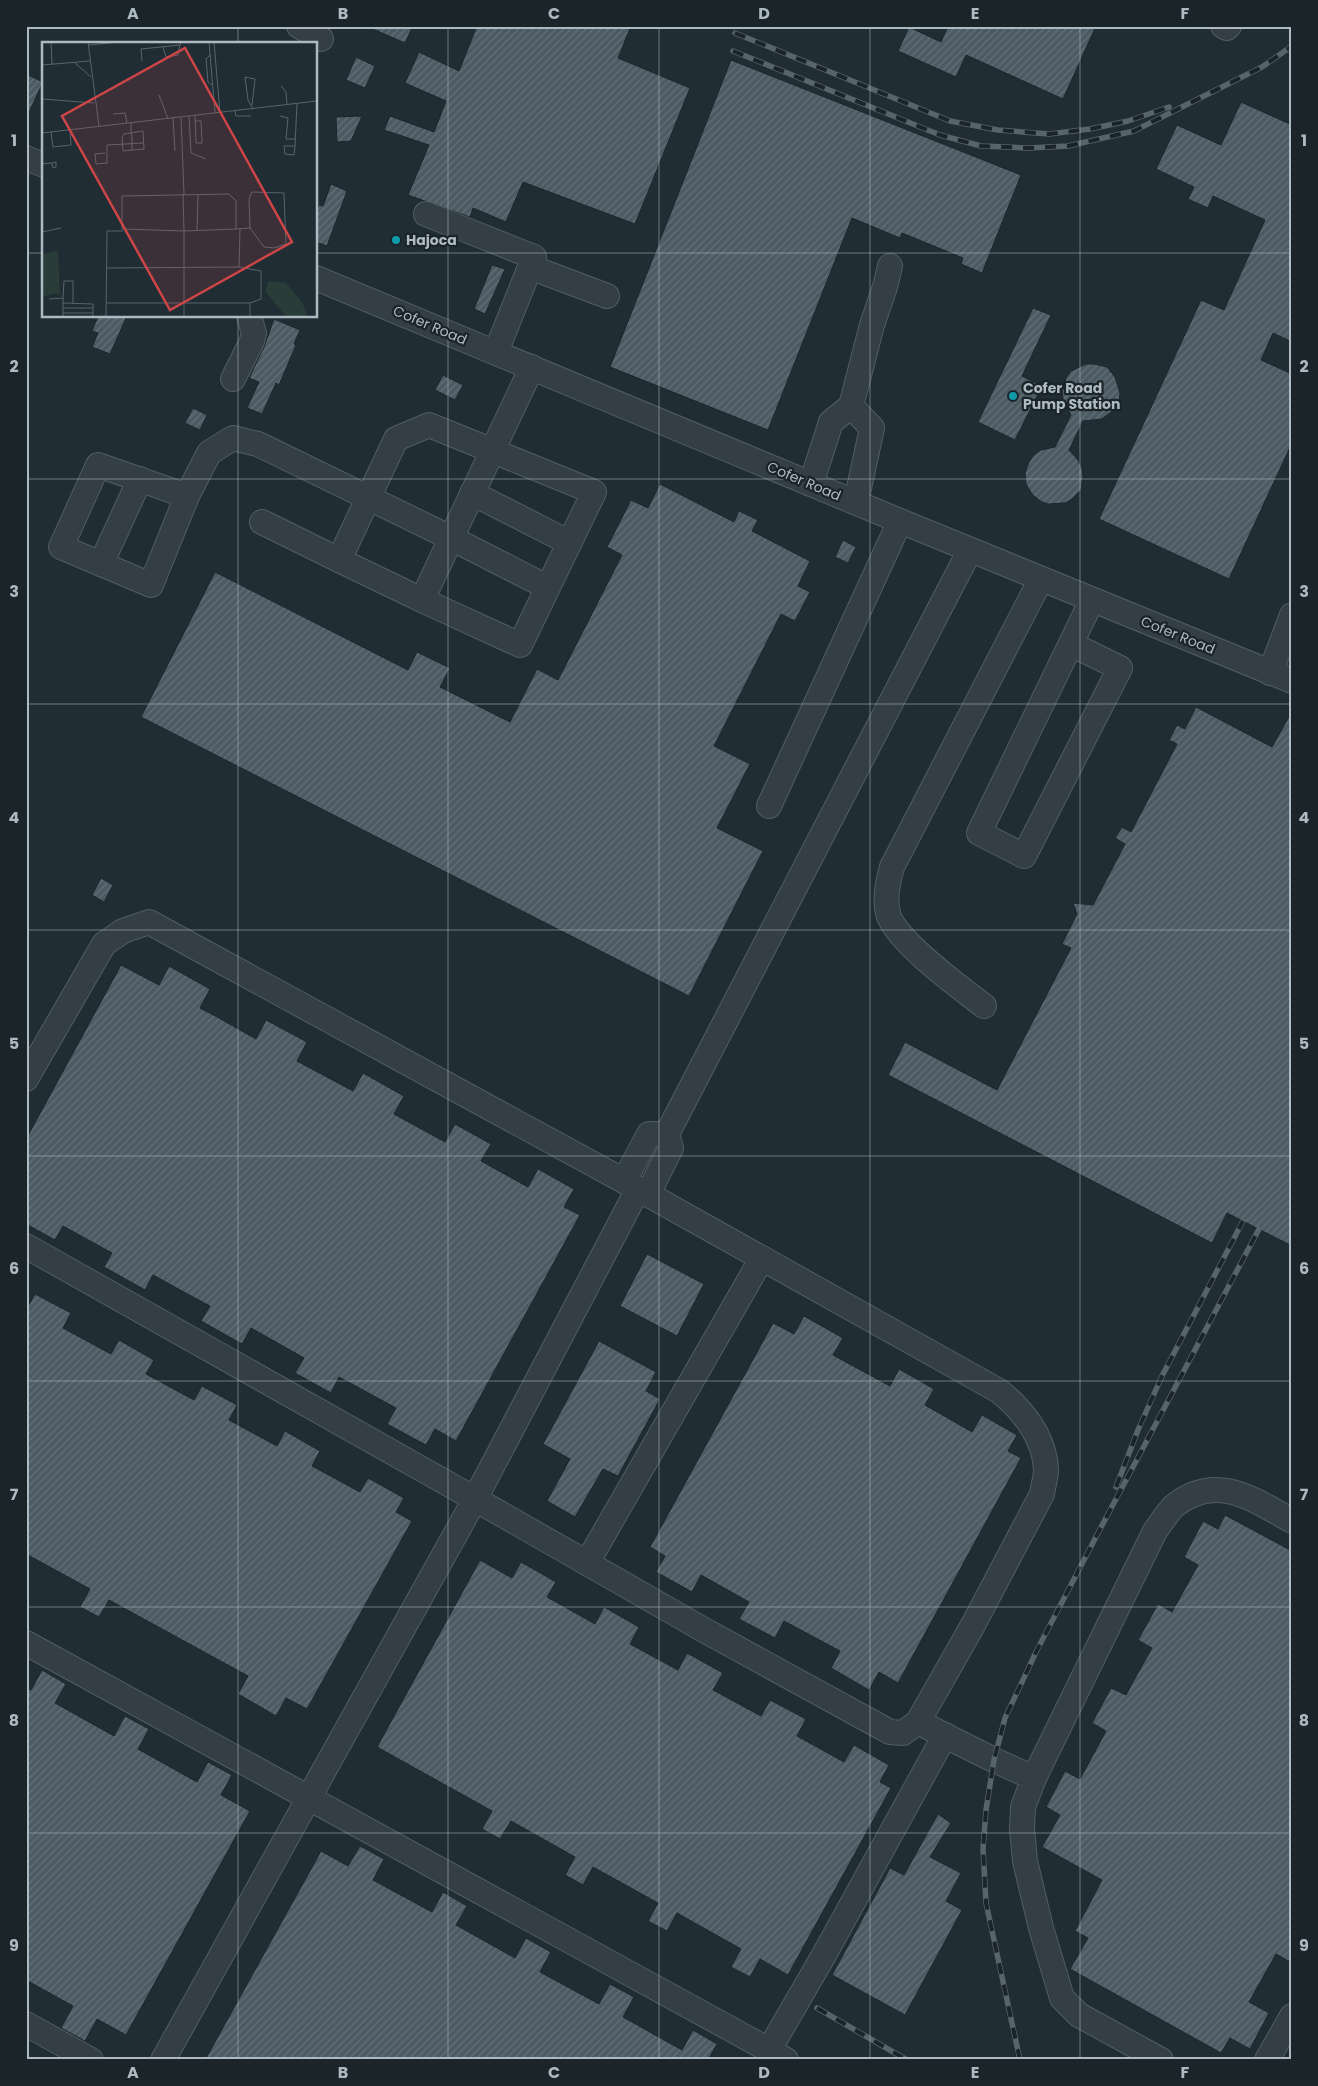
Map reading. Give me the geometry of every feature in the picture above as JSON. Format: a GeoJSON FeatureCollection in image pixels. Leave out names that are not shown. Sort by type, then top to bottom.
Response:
{"type":"FeatureCollection","features":[{"type":"Feature","properties":{"kind":"street"},"geometry":{"type":"LineString","coordinates":[[299,26],[321,38]]}},
{"type":"Feature","properties":{"kind":"street"},"geometry":{"type":"LineString","coordinates":[[1223,26],[1227,28],[1228,26]]}},
{"type":"Feature","properties":{"kind":"street"},"geometry":{"type":"LineString","coordinates":[[26,158],[42,164]]}},
{"type":"Feature","properties":{"kind":"street"},"geometry":{"type":"LineString","coordinates":[[426,214],[534,257],[496,352]]}},
{"type":"Feature","properties":{"kind":"street"},"geometry":{"type":"LineString","coordinates":[[812,484],[831,422],[851,406],[872,325],[885,288],[890,266]]}},
{"type":"Feature","properties":{"kind":"street"},"geometry":{"type":"LineString","coordinates":[[530,267],[607,296]]}},
{"type":"Feature","properties":{"kind":"street","name":"Cofer Road"},"geometry":{"type":"LineString","coordinates":[[318,279],[1292,682]]}},
{"type":"Feature","properties":{"kind":"street"},"geometry":{"type":"LineString","coordinates":[[233,379],[252,341],[254,333],[250,318]]}},
{"type":"Feature","properties":{"kind":"street"},"geometry":{"type":"LineString","coordinates":[[422,600],[532,367]]}},
{"type":"Feature","properties":{"kind":"street"},"geometry":{"type":"LineString","coordinates":[[851,406],[872,428],[856,502]]}},
{"type":"Feature","properties":{"kind":"street"},"geometry":{"type":"LineString","coordinates":[[262,522],[339,560],[422,600],[520,645],[568,542],[594,492],[429,425],[396,439],[339,560]]}},
{"type":"Feature","properties":{"kind":"street"},"geometry":{"type":"LineString","coordinates":[[187,496],[98,465],[61,547],[151,585],[187,496],[210,453],[233,438],[258,444],[452,538],[547,587]]}},
{"type":"Feature","properties":{"kind":"street"},"geometry":{"type":"LineString","coordinates":[[101,564],[140,480]]}},
{"type":"Feature","properties":{"kind":"street"},"geometry":{"type":"LineString","coordinates":[[472,493],[568,542]]}},
{"type":"Feature","properties":{"kind":"street"},"geometry":{"type":"LineString","coordinates":[[769,806],[900,521]]}},
{"type":"Feature","properties":{"kind":"street"},"geometry":{"type":"LineString","coordinates":[[163,2060],[475,1499],[637,1188],[671,1148],[667,1134],[970,550]]}},
{"type":"Feature","properties":{"kind":"street"},"geometry":{"type":"LineString","coordinates":[[984,1006],[925,957],[894,927],[888,914],[887,890],[892,867],[1041,579]]}},
{"type":"Feature","properties":{"kind":"street"},"geometry":{"type":"LineString","coordinates":[[1071,644],[1120,668],[1024,856],[979,833],[1092,600]]}},
{"type":"Feature","properties":{"kind":"street"},"geometry":{"type":"LineString","coordinates":[[1270,672],[1292,615]]}},
{"type":"Feature","properties":{"kind":"street"},"geometry":{"type":"LineString","coordinates":[[26,1079],[104,944],[123,930],[149,922],[637,1188],[999,1391],[1014,1403],[1030,1422],[1041,1445],[1046,1470],[1042,1494],[973,1625],[918,1722],[903,1733],[890,1732],[26,1246]]}},
{"type":"Feature","properties":{"kind":"street"},"geometry":{"type":"LineString","coordinates":[[587,1563],[762,1258]]}},
{"type":"Feature","properties":{"kind":"street"},"geometry":{"type":"LineString","coordinates":[[1161,2060],[1079,2015],[1062,1998],[1041,1928],[1025,1860],[1022,1829],[1023,1807],[1034,1778],[1155,1531],[1173,1507],[1189,1496],[1209,1489],[1228,1491],[1247,1496],[1292,1521]]}},
{"type":"Feature","properties":{"kind":"street"},"geometry":{"type":"LineString","coordinates":[[26,1642],[777,2055],[824,1954],[945,1735]]}},
{"type":"Feature","properties":{"kind":"street"},"geometry":{"type":"LineString","coordinates":[[918,1722],[1034,1778]]}},
{"type":"Feature","properties":{"kind":"street"},"geometry":{"type":"LineString","coordinates":[[1267,2060],[1292,2016]]}},
{"type":"Feature","properties":{"kind":"street"},"geometry":{"type":"LineString","coordinates":[[26,2024],[91,2060]]}},
{"type":"Feature","properties":{"kind":"building"},"geometry":{"type":"Polygon","coordinates":[[[366,26],[413,26],[405,43],[366,26]]]}},
{"type":"Feature","properties":{"kind":"building"},"geometry":{"type":"Polygon","coordinates":[[[477,26],[631,26],[618,58],[690,88],[635,224],[523,182],[506,222],[473,208],[470,217],[408,195],[429,145],[384,130],[390,116],[434,132],[446,101],[405,83],[419,52],[459,71],[477,26]]]}},
{"type":"Feature","properties":{"kind":"building"},"geometry":{"type":"Polygon","coordinates":[[[948,26],[1096,26],[1063,99],[966,55],[956,77],[898,51],[909,27],[941,42],[948,26]]]}},
{"type":"Feature","properties":{"kind":"building"},"geometry":{"type":"Polygon","coordinates":[[[356,57],[375,66],[365,88],[346,80],[356,57]]]}},
{"type":"Feature","properties":{"kind":"building"},"geometry":{"type":"Polygon","coordinates":[[[731,60],[1021,175],[982,273],[961,264],[963,258],[902,233],[900,238],[852,218],[768,430],[610,367],[731,60]]]}},
{"type":"Feature","properties":{"kind":"building"},"geometry":{"type":"Polygon","coordinates":[[[26,74],[42,82],[42,84],[26,119],[26,74]]]}},
{"type":"Feature","properties":{"kind":"building"},"geometry":{"type":"Polygon","coordinates":[[[1241,102],[1292,125],[1292,342],[1273,333],[1261,360],[1292,374],[1292,443],[1229,579],[1099,519],[1201,300],[1224,310],[1265,220],[1213,196],[1208,208],[1188,199],[1194,187],[1156,169],[1177,125],[1221,145],[1241,102]]]}},
{"type":"Feature","properties":{"kind":"building"},"geometry":{"type":"Polygon","coordinates":[[[362,116],[351,141],[337,142],[336,117],[362,116]]]}},
{"type":"Feature","properties":{"kind":"building"},"geometry":{"type":"Polygon","coordinates":[[[331,184],[347,191],[327,246],[318,243],[318,207],[319,205],[323,206],[331,184]]]}},
{"type":"Feature","properties":{"kind":"building"},"geometry":{"type":"Polygon","coordinates":[[[492,265],[505,269],[485,314],[474,309],[492,265]]]}},
{"type":"Feature","properties":{"kind":"building","name":"Cofer Road Pump Station"},"geometry":{"type":"Polygon","coordinates":[[[1033,308],[1051,315],[1022,376],[1042,386],[1015,440],[978,422],[1033,308]]]}},
{"type":"Feature","properties":{"kind":"building"},"geometry":{"type":"Polygon","coordinates":[[[97,318],[126,318],[110,354],[92,347],[98,333],[92,331],[97,318]]]}},
{"type":"Feature","properties":{"kind":"building"},"geometry":{"type":"Polygon","coordinates":[[[274,319],[300,330],[294,344],[296,345],[279,385],[276,383],[262,414],[247,408],[259,382],[249,378],[264,347],[274,319]]]}},
{"type":"Feature","properties":{"kind":"building"},"geometry":{"type":"Polygon","coordinates":[[[1086,364],[1107,367],[1115,377],[1120,393],[1119,401],[1115,409],[1102,419],[1083,421],[1069,450],[1082,468],[1081,490],[1065,503],[1048,504],[1040,501],[1032,494],[1026,484],[1025,473],[1034,455],[1041,450],[1055,447],[1071,415],[1063,400],[1062,389],[1066,378],[1071,371],[1086,364]]]}},
{"type":"Feature","properties":{"kind":"building"},"geometry":{"type":"Polygon","coordinates":[[[443,375],[463,385],[455,400],[435,390],[443,375]]]}},
{"type":"Feature","properties":{"kind":"building"},"geometry":{"type":"Polygon","coordinates":[[[193,408],[207,415],[200,430],[185,423],[193,408]]]}},
{"type":"Feature","properties":{"kind":"building"},"geometry":{"type":"Polygon","coordinates":[[[660,484],[734,522],[739,511],[758,520],[752,531],[810,561],[798,586],[810,592],[795,621],[781,614],[714,746],[750,764],[717,828],[763,851],[689,996],[141,717],[215,572],[408,670],[417,652],[450,668],[440,687],[510,722],[537,669],[558,680],[622,555],[607,547],[631,500],[648,508],[660,484]]]}},
{"type":"Feature","properties":{"kind":"building"},"geometry":{"type":"Polygon","coordinates":[[[843,540],[856,547],[848,563],[835,557],[843,540]]]}},
{"type":"Feature","properties":{"kind":"building"},"geometry":{"type":"Polygon","coordinates":[[[1196,707],[1272,747],[1292,711],[1292,1246],[1227,1213],[1212,1243],[888,1075],[905,1042],[997,1090],[1071,948],[1062,944],[1077,914],[1073,903],[1093,905],[1125,844],[1115,838],[1122,827],[1131,832],[1177,744],[1169,740],[1177,725],[1185,729],[1196,707]]]}},
{"type":"Feature","properties":{"kind":"building"},"geometry":{"type":"Polygon","coordinates":[[[101,878],[113,885],[104,902],[92,895],[101,878]]]}},
{"type":"Feature","properties":{"kind":"building"},"geometry":{"type":"Polygon","coordinates":[[[121,965],[159,985],[169,966],[210,989],[200,1008],[256,1039],[266,1020],[307,1042],[297,1061],[353,1091],[363,1073],[404,1096],[394,1114],[445,1142],[455,1124],[491,1144],[481,1161],[528,1187],[538,1169],[574,1189],[564,1207],[580,1215],[456,1441],[435,1429],[426,1445],[387,1424],[396,1408],[339,1377],[331,1393],[295,1373],[304,1358],[251,1328],[242,1344],[201,1321],[210,1306],[153,1275],[145,1290],[104,1267],[112,1253],[63,1226],[55,1240],[26,1224],[26,1139],[121,965]]]}},
{"type":"Feature","properties":{"kind":"building"},"geometry":{"type":"Polygon","coordinates":[[[647,1254],[704,1284],[677,1336],[620,1306],[647,1254]]]}},
{"type":"Feature","properties":{"kind":"building"},"geometry":{"type":"Polygon","coordinates":[[[35,1294],[71,1313],[63,1328],[111,1354],[119,1340],[154,1360],[146,1374],[194,1400],[202,1386],[237,1405],[229,1420],[277,1446],[285,1431],[320,1451],[312,1466],[360,1492],[368,1478],[404,1498],[396,1512],[412,1521],[307,1709],[286,1698],[276,1716],[238,1694],[248,1676],[109,1600],[99,1617],[80,1607],[90,1589],[26,1554],[26,1310],[35,1294]]]}},
{"type":"Feature","properties":{"kind":"building"},"geometry":{"type":"Polygon","coordinates":[[[804,1316],[843,1338],[833,1355],[890,1386],[899,1369],[934,1389],[925,1405],[972,1432],[982,1415],[1017,1435],[1008,1451],[1021,1458],[898,1683],[879,1672],[869,1690],[831,1668],[840,1651],[784,1621],[775,1638],[739,1619],[749,1602],[701,1575],[692,1592],[656,1572],[665,1556],[650,1547],[773,1323],[794,1334],[804,1316]]]}},
{"type":"Feature","properties":{"kind":"building"},"geometry":{"type":"Polygon","coordinates":[[[599,1341],[656,1372],[646,1391],[660,1399],[618,1476],[603,1469],[575,1517],[547,1501],[570,1459],[543,1444],[599,1341]]]}},
{"type":"Feature","properties":{"kind":"building"},"geometry":{"type":"Polygon","coordinates":[[[1225,1515],[1292,1551],[1292,1963],[1276,1954],[1249,2002],[1269,2013],[1250,2049],[1230,2038],[1221,2053],[1070,1969],[1088,1938],[1075,1931],[1102,1880],[1042,1847],[1060,1815],[1046,1807],[1065,1771],[1080,1779],[1106,1731],[1092,1723],[1111,1688],[1126,1695],[1152,1648],[1138,1640],[1158,1604],[1172,1612],[1198,1565],[1184,1557],[1203,1521],[1218,1529],[1225,1515]]]}},
{"type":"Feature","properties":{"kind":"building"},"geometry":{"type":"Polygon","coordinates":[[[480,1560],[512,1578],[521,1562],[556,1582],[547,1597],[595,1624],[604,1607],[639,1627],[630,1644],[678,1670],[687,1653],[723,1673],[713,1690],[761,1716],[770,1700],[806,1719],[797,1736],[844,1762],[854,1745],[889,1765],[880,1782],[891,1788],[788,1975],[760,1959],[750,1977],[731,1967],[741,1949],[677,1913],[667,1931],[648,1921],[658,1903],[593,1867],[583,1885],[565,1875],[575,1857],[511,1821],[500,1839],[482,1829],[492,1811],[377,1747],[480,1560]]]}},
{"type":"Feature","properties":{"kind":"building"},"geometry":{"type":"Polygon","coordinates":[[[42,1670],[66,1684],[55,1703],[114,1736],[125,1716],[149,1729],[138,1749],[197,1782],[208,1762],[232,1775],[221,1795],[250,1811],[126,2035],[97,2019],[85,2041],[61,2028],[73,2006],[26,1980],[26,1688],[31,1690],[42,1670]]]}},
{"type":"Feature","properties":{"kind":"building"},"geometry":{"type":"Polygon","coordinates":[[[938,1814],[951,1823],[930,1857],[961,1873],[946,1901],[962,1910],[905,2015],[832,1975],[890,1868],[904,1875],[938,1814]]]}},
{"type":"Feature","properties":{"kind":"building"},"geometry":{"type":"Polygon","coordinates":[[[360,1846],[384,1859],[373,1880],[432,1912],[443,1892],[467,1906],[456,1925],[515,1958],[526,1938],[551,1952],[540,1972],[599,2004],[610,1984],[634,1997],[623,2017],[682,2050],[693,2030],[717,2044],[708,2060],[205,2060],[321,1851],[348,1866],[360,1846]]]}},
{"type":"Feature","properties":{"kind":"railway"},"geometry":{"type":"LineString","coordinates":[[735,33],[950,121],[998,130],[1049,134],[1090,129],[1128,121],[1169,107]]}},
{"type":"Feature","properties":{"kind":"railway"},"geometry":{"type":"LineString","coordinates":[[733,51],[940,135],[981,146],[1028,148],[1068,146],[1134,131],[1262,67],[1292,46]]}},
{"type":"Feature","properties":{"kind":"railway"},"geometry":{"type":"LineString","coordinates":[[1116,1487],[1162,1376],[1243,1221]]}},
{"type":"Feature","properties":{"kind":"railway"},"geometry":{"type":"LineString","coordinates":[[1020,2060],[986,1903],[983,1849],[986,1810],[994,1760],[1005,1718],[1037,1650],[1259,1229]]}},
{"type":"Feature","properties":{"kind":"railway"},"geometry":{"type":"LineString","coordinates":[[817,2008],[907,2060]]}},
{"type":"Feature","properties":{"kind":"place","name":"Hajoca"},"geometry":{"type":"Point","coordinates":[396,240]}},
{"type":"Feature","properties":{"kind":"place","name":"Cofer Road Pump Station"},"geometry":{"type":"Point","coordinates":[1013,396]}}]}
